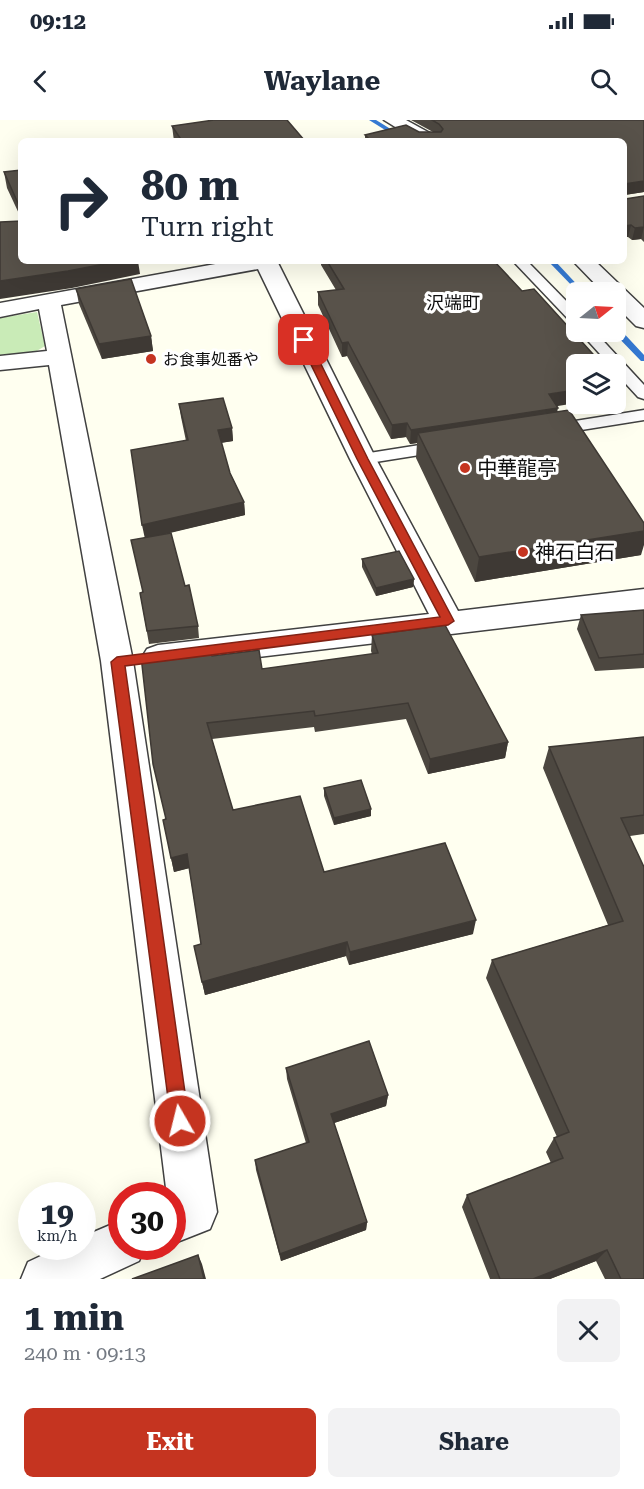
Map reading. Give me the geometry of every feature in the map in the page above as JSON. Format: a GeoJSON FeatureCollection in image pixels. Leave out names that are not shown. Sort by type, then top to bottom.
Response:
{"type":"FeatureCollection","features":[{"type":"Feature","properties":{"kind":"street"},"geometry":{"type":"LineString","coordinates":[[393,120],[426,138]]}},
{"type":"Feature","properties":{"kind":"street"},"geometry":{"type":"LineString","coordinates":[[0,310],[250,264]]}},
{"type":"Feature","properties":{"kind":"street"},"geometry":{"type":"LineString","coordinates":[[267,264],[363,459],[448,621]]}},
{"type":"Feature","properties":{"kind":"street"},"geometry":{"type":"LineString","coordinates":[[587,264],[644,321]]}},
{"type":"Feature","properties":{"kind":"street"},"geometry":{"type":"LineString","coordinates":[[49,301],[117,662],[193,1212],[186,1215]]}},
{"type":"Feature","properties":{"kind":"street"},"geometry":{"type":"LineString","coordinates":[[0,363],[59,357]]}},
{"type":"Feature","properties":{"kind":"street"},"geometry":{"type":"LineString","coordinates":[[117,662],[448,621],[644,600]]}},
{"type":"Feature","properties":{"kind":"street"},"geometry":{"type":"LineString","coordinates":[[45,1279],[108,1250]]}},
{"type":"Feature","properties":{"kind":"lane"},"geometry":{"type":"LineString","coordinates":[[523,264],[566,309]]}},
{"type":"Feature","properties":{"kind":"lane"},"geometry":{"type":"LineString","coordinates":[[596,342],[644,394]]}},
{"type":"Feature","properties":{"kind":"lane"},"geometry":{"type":"LineString","coordinates":[[538,432],[644,415]]}},
{"type":"Feature","properties":{"kind":"lane"},"geometry":{"type":"LineString","coordinates":[[363,459],[456,444]]}},
{"type":"Feature","properties":{"kind":"green space"},"geometry":{"type":"Polygon","coordinates":[[[37,312],[45,346],[35,352],[0,355],[0,318],[37,312]]]}},
{"type":"Feature","properties":{"kind":"building"},"geometry":{"type":"Polygon","coordinates":[[[214,120],[287,120],[302,138],[180,138],[172,126],[214,120]]]}},
{"type":"Feature","properties":{"kind":"building"},"geometry":{"type":"Polygon","coordinates":[[[432,120],[644,120],[644,181],[627,184],[627,138],[368,138],[365,135],[406,125],[419,132],[441,132],[443,129],[432,120]]]}},
{"type":"Feature","properties":{"kind":"building"},"geometry":{"type":"Polygon","coordinates":[[[18,170],[18,203],[4,172],[18,170]]]}},
{"type":"Feature","properties":{"kind":"building"},"geometry":{"type":"Polygon","coordinates":[[[644,196],[644,227],[635,228],[627,226],[627,199],[644,196]]]}},
{"type":"Feature","properties":{"kind":"building"},"geometry":{"type":"Polygon","coordinates":[[[18,221],[18,264],[104,264],[0,281],[0,222],[18,221]]]}},
{"type":"Feature","properties":{"kind":"building"},"geometry":{"type":"Polygon","coordinates":[[[329,264],[497,264],[522,291],[534,289],[566,324],[566,342],[582,342],[593,354],[566,354],[566,391],[549,394],[558,408],[411,430],[407,423],[392,425],[348,342],[342,343],[318,292],[344,289],[329,264]]]}},
{"type":"Feature","properties":{"kind":"building"},"geometry":{"type":"Polygon","coordinates":[[[131,279],[151,336],[99,344],[76,289],[131,279]]]}},
{"type":"Feature","properties":{"kind":"building"},"geometry":{"type":"Polygon","coordinates":[[[223,398],[232,428],[218,430],[230,473],[244,502],[142,525],[131,450],[188,440],[179,404],[223,398]]]}},
{"type":"Feature","properties":{"kind":"building"},"geometry":{"type":"Polygon","coordinates":[[[566,410],[566,414],[572,414],[644,523],[644,531],[479,557],[418,433],[566,410]]]}},
{"type":"Feature","properties":{"kind":"building"},"geometry":{"type":"Polygon","coordinates":[[[171,533],[185,586],[189,585],[198,626],[147,631],[140,593],[143,592],[131,540],[171,533]]]}},
{"type":"Feature","properties":{"kind":"building"},"geometry":{"type":"Polygon","coordinates":[[[399,551],[414,579],[376,588],[362,559],[399,551]]]}},
{"type":"Feature","properties":{"kind":"building"},"geometry":{"type":"Polygon","coordinates":[[[644,610],[644,654],[599,658],[581,615],[644,610]]]}},
{"type":"Feature","properties":{"kind":"building"},"geometry":{"type":"Polygon","coordinates":[[[445,625],[508,742],[430,759],[408,703],[315,716],[314,711],[207,723],[233,810],[300,796],[324,872],[445,843],[476,920],[350,952],[347,942],[202,982],[194,946],[201,944],[187,854],[171,858],[163,820],[166,819],[153,764],[141,656],[203,649],[204,655],[211,654],[212,656],[259,650],[262,669],[378,653],[372,635],[445,625]]]}},
{"type":"Feature","properties":{"kind":"building"},"geometry":{"type":"Polygon","coordinates":[[[644,737],[644,815],[621,818],[644,867],[644,1279],[621,1279],[607,1250],[533,1279],[500,1279],[467,1195],[563,1158],[554,1138],[569,1132],[492,960],[623,921],[549,747],[644,737]]]}},
{"type":"Feature","properties":{"kind":"building"},"geometry":{"type":"Polygon","coordinates":[[[361,780],[371,809],[334,818],[324,788],[361,780]]]}},
{"type":"Feature","properties":{"kind":"building"},"geometry":{"type":"Polygon","coordinates":[[[369,1041],[388,1095],[331,1114],[367,1222],[280,1254],[255,1160],[309,1142],[286,1068],[369,1041]]]}},
{"type":"Feature","properties":{"kind":"building"},"geometry":{"type":"Polygon","coordinates":[[[198,1255],[204,1279],[132,1279],[186,1260],[198,1255]]]}},
{"type":"Feature","properties":{"kind":"waterway"},"geometry":{"type":"LineString","coordinates":[[372,120],[402,138]]}},
{"type":"Feature","properties":{"kind":"waterway"},"geometry":{"type":"LineString","coordinates":[[554,264],[571,282]]}},
{"type":"Feature","properties":{"kind":"waterway"},"geometry":{"type":"LineString","coordinates":[[626,340],[644,359]]}},
{"type":"Feature","properties":{"kind":"place","name":"お食事処番や"},"geometry":{"type":"Point","coordinates":[151,359]}},
{"type":"Feature","properties":{"kind":"place","name":"中華龍亭"},"geometry":{"type":"Point","coordinates":[465,468]}},
{"type":"Feature","properties":{"kind":"place","name":"神石白石"},"geometry":{"type":"Point","coordinates":[523,552]}},
{"type":"Feature","properties":{"kind":"district","name":"沢端町"},"geometry":{"type":"Point","coordinates":[453,302]}},
{"type":"Feature","properties":{"kind":"route"},"geometry":{"type":"LineString","coordinates":[[180,1121],[117,662],[448,621],[304,340]]}}]}
